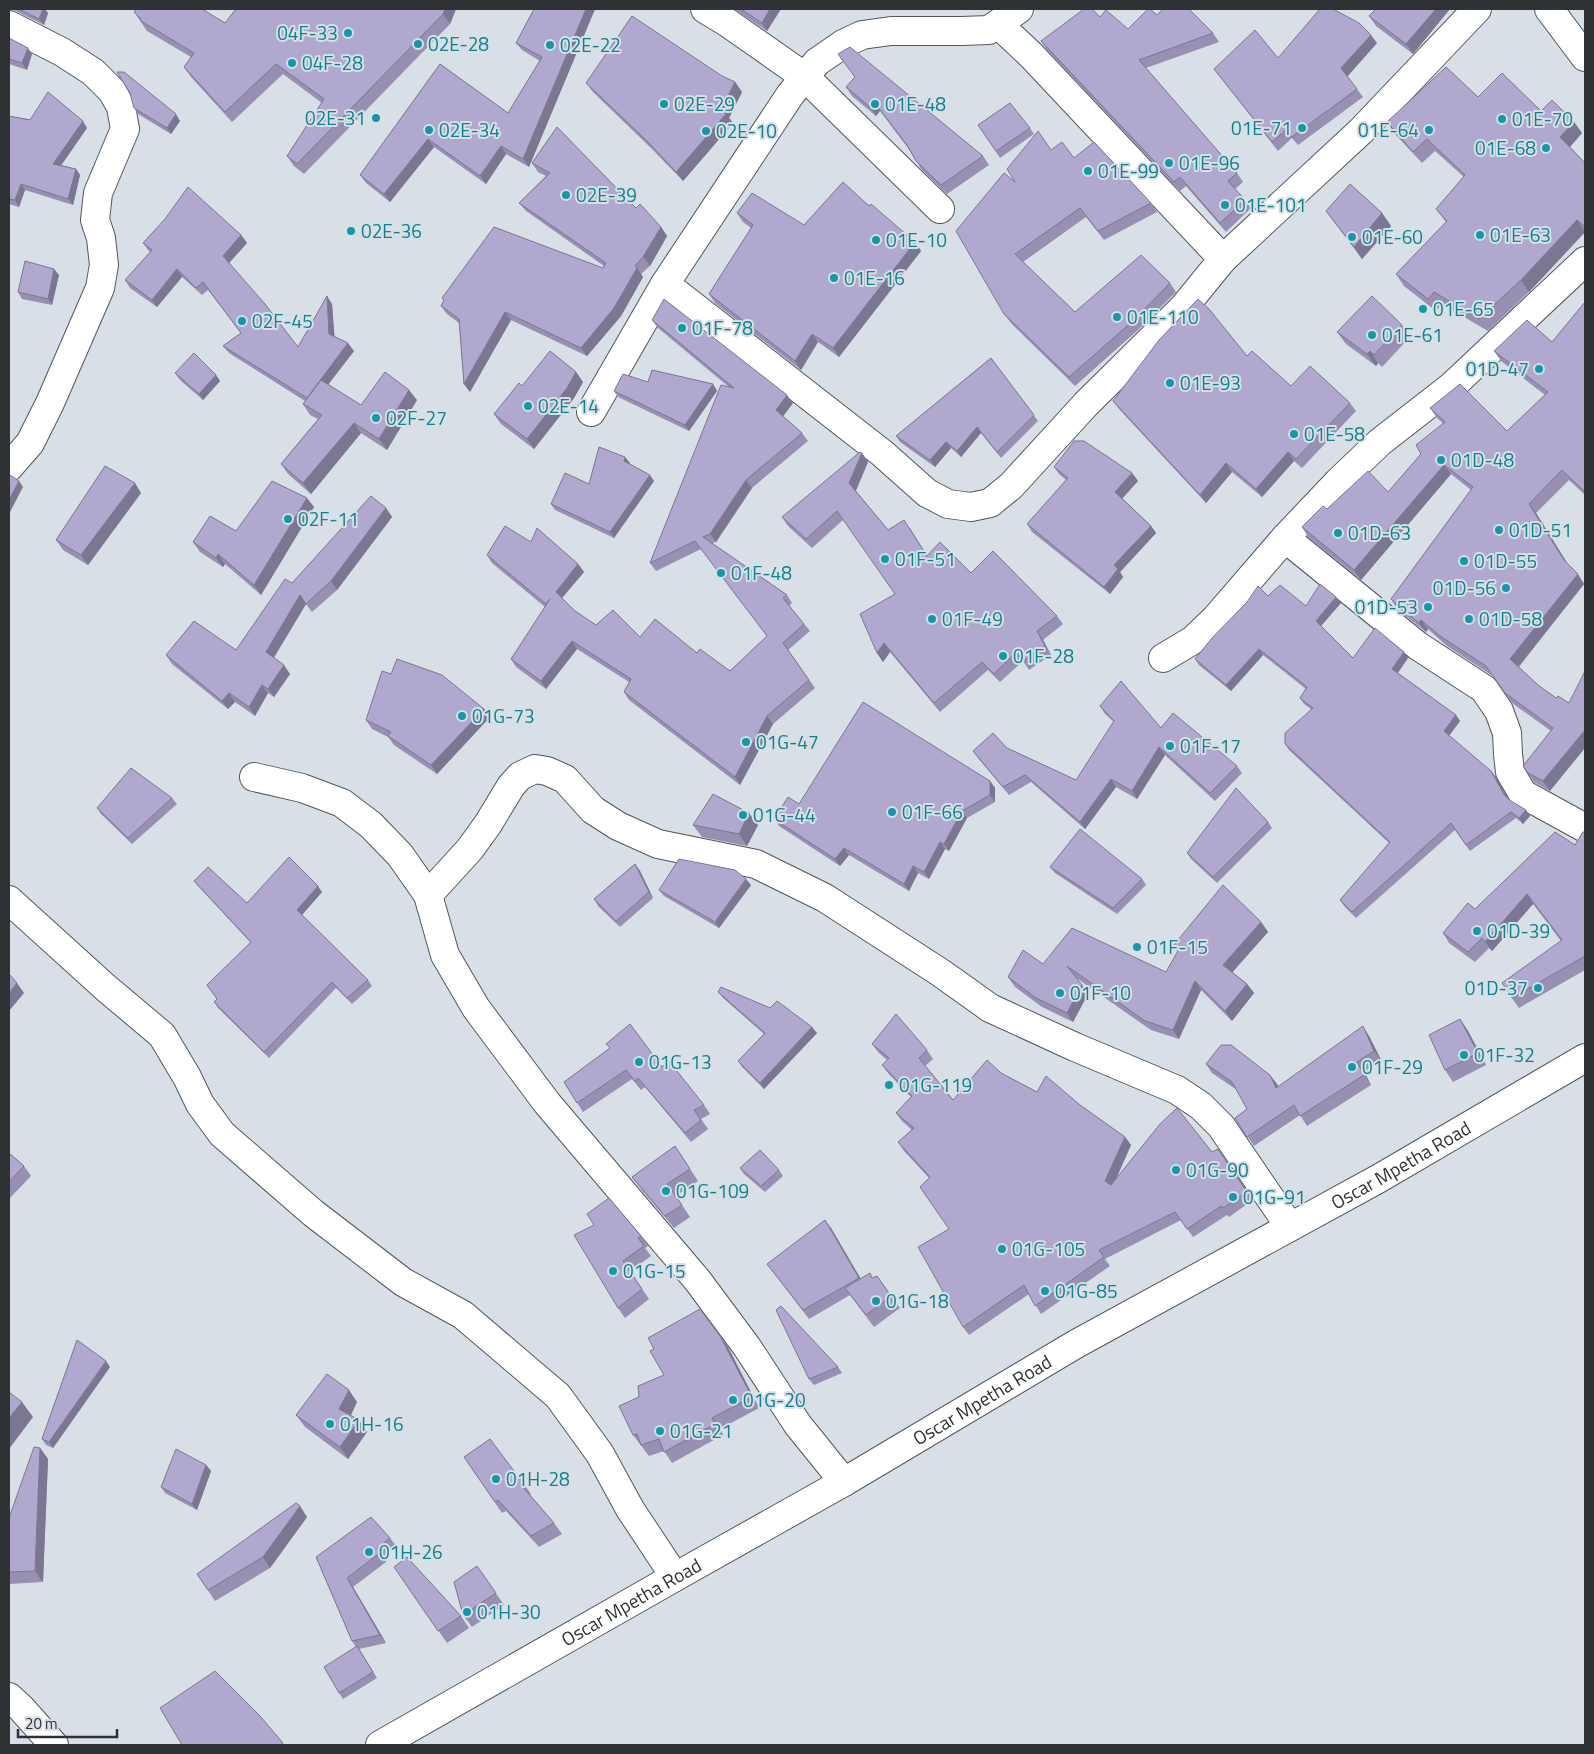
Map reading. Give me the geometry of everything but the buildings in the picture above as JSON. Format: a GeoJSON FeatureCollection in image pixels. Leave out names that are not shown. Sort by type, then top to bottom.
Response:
{"type":"FeatureCollection","features":[{"type":"Feature","properties":{"kind":"street"},"geometry":{"type":"LineString","coordinates":[[705,9],[805,77],[940,209]]}},
{"type":"Feature","properties":{"kind":"street"},"geometry":{"type":"LineString","coordinates":[[665,284],[843,423],[927,493],[948,504],[971,507],[990,503],[1011,486],[1086,404],[1183,308],[1223,259],[1361,131],[1477,9]]}},
{"type":"Feature","properties":{"kind":"street"},"geometry":{"type":"LineString","coordinates":[[1550,9],[1585,57]]}},
{"type":"Feature","properties":{"kind":"street"},"geometry":{"type":"LineString","coordinates":[[591,412],[665,284],[790,95],[817,62],[843,44],[862,35],[891,31],[989,30],[1009,16],[1032,55],[1223,259]]}},
{"type":"Feature","properties":{"kind":"street"},"geometry":{"type":"LineString","coordinates":[[9,25],[62,52],[93,72],[112,91],[117,99],[121,107],[125,129],[98,193],[95,220],[101,238],[104,264],[100,288],[30,443],[9,467]]}},
{"type":"Feature","properties":{"kind":"street"},"geometry":{"type":"LineString","coordinates":[[1163,658],[1193,640],[1216,618],[1285,538],[1338,482],[1380,442],[1452,386],[1585,261]]}},
{"type":"Feature","properties":{"kind":"street"},"geometry":{"type":"LineString","coordinates":[[1285,538],[1418,646],[1484,690],[1499,711],[1507,733],[1510,772],[1523,794],[1585,828]]}},
{"type":"Feature","properties":{"kind":"street"},"geometry":{"type":"LineString","coordinates":[[428,895],[470,849],[511,786],[520,776],[535,770],[548,770],[565,779],[593,810],[618,826],[658,844],[756,864],[825,898],[941,973],[990,1008],[1075,1047],[1177,1090],[1201,1106],[1221,1126],[1290,1227]]}},
{"type":"Feature","properties":{"kind":"street"},"geometry":{"type":"LineString","coordinates":[[254,777],[302,788],[342,803],[371,825],[400,855],[428,895],[445,954],[476,1008],[547,1104],[698,1282],[747,1347],[798,1426],[844,1482]]}},
{"type":"Feature","properties":{"kind":"street"},"geometry":{"type":"LineString","coordinates":[[9,900],[106,988],[162,1035],[200,1104],[222,1134],[313,1213],[404,1282],[463,1315],[558,1396],[600,1454],[630,1509],[675,1577]]}},
{"type":"Feature","properties":{"kind":"street","name":"Oscar Mpetha Road"},"geometry":{"type":"LineString","coordinates":[[380,1745],[844,1482],[1076,1344],[1378,1178],[1585,1058]]}},
{"type":"Feature","properties":{"kind":"street"},"geometry":{"type":"LineString","coordinates":[[9,1697],[54,1745]]}},
{"type":"Feature","properties":{"kind":"place","name":"04F-33"},"geometry":{"type":"Point","coordinates":[348,33]}},
{"type":"Feature","properties":{"kind":"place","name":"02E-28"},"geometry":{"type":"Point","coordinates":[418,44]}},
{"type":"Feature","properties":{"kind":"place","name":"02E-22"},"geometry":{"type":"Point","coordinates":[550,45]}},
{"type":"Feature","properties":{"kind":"place","name":"04F-28"},"geometry":{"type":"Point","coordinates":[292,63]}},
{"type":"Feature","properties":{"kind":"place","name":"02E-29"},"geometry":{"type":"Point","coordinates":[664,104]}},
{"type":"Feature","properties":{"kind":"place","name":"01E-48"},"geometry":{"type":"Point","coordinates":[875,104]}},
{"type":"Feature","properties":{"kind":"place","name":"02E-31"},"geometry":{"type":"Point","coordinates":[376,118]}},
{"type":"Feature","properties":{"kind":"place","name":"01E-70"},"geometry":{"type":"Point","coordinates":[1502,119]}},
{"type":"Feature","properties":{"kind":"place","name":"01E-71"},"geometry":{"type":"Point","coordinates":[1302,128]}},
{"type":"Feature","properties":{"kind":"place","name":"02E-34"},"geometry":{"type":"Point","coordinates":[429,130]}},
{"type":"Feature","properties":{"kind":"place","name":"01E-64"},"geometry":{"type":"Point","coordinates":[1429,130]}},
{"type":"Feature","properties":{"kind":"place","name":"02E-10"},"geometry":{"type":"Point","coordinates":[706,131]}},
{"type":"Feature","properties":{"kind":"place","name":"01E-68"},"geometry":{"type":"Point","coordinates":[1546,148]}},
{"type":"Feature","properties":{"kind":"place","name":"01E-96"},"geometry":{"type":"Point","coordinates":[1169,163]}},
{"type":"Feature","properties":{"kind":"place","name":"01E-99"},"geometry":{"type":"Point","coordinates":[1088,171]}},
{"type":"Feature","properties":{"kind":"place","name":"02E-39"},"geometry":{"type":"Point","coordinates":[566,195]}},
{"type":"Feature","properties":{"kind":"place","name":"01E-101"},"geometry":{"type":"Point","coordinates":[1225,205]}},
{"type":"Feature","properties":{"kind":"place","name":"02E-36"},"geometry":{"type":"Point","coordinates":[351,231]}},
{"type":"Feature","properties":{"kind":"place","name":"01E-63"},"geometry":{"type":"Point","coordinates":[1480,235]}},
{"type":"Feature","properties":{"kind":"place","name":"01E-60"},"geometry":{"type":"Point","coordinates":[1352,237]}},
{"type":"Feature","properties":{"kind":"place","name":"01E-10"},"geometry":{"type":"Point","coordinates":[876,240]}},
{"type":"Feature","properties":{"kind":"place","name":"01E-16"},"geometry":{"type":"Point","coordinates":[834,278]}},
{"type":"Feature","properties":{"kind":"place","name":"01E-65"},"geometry":{"type":"Point","coordinates":[1423,309]}},
{"type":"Feature","properties":{"kind":"place","name":"01E-110"},"geometry":{"type":"Point","coordinates":[1117,317]}},
{"type":"Feature","properties":{"kind":"place","name":"02F-45"},"geometry":{"type":"Point","coordinates":[242,321]}},
{"type":"Feature","properties":{"kind":"place","name":"01F-78"},"geometry":{"type":"Point","coordinates":[682,328]}},
{"type":"Feature","properties":{"kind":"place","name":"01E-61"},"geometry":{"type":"Point","coordinates":[1372,335]}},
{"type":"Feature","properties":{"kind":"place","name":"01D-47"},"geometry":{"type":"Point","coordinates":[1539,369]}},
{"type":"Feature","properties":{"kind":"place","name":"01E-93"},"geometry":{"type":"Point","coordinates":[1170,383]}},
{"type":"Feature","properties":{"kind":"place","name":"02E-14"},"geometry":{"type":"Point","coordinates":[528,406]}},
{"type":"Feature","properties":{"kind":"place","name":"02F-27"},"geometry":{"type":"Point","coordinates":[376,418]}},
{"type":"Feature","properties":{"kind":"place","name":"01E-58"},"geometry":{"type":"Point","coordinates":[1294,434]}},
{"type":"Feature","properties":{"kind":"place","name":"01D-48"},"geometry":{"type":"Point","coordinates":[1441,460]}},
{"type":"Feature","properties":{"kind":"place","name":"02F-11"},"geometry":{"type":"Point","coordinates":[288,519]}},
{"type":"Feature","properties":{"kind":"place","name":"01D-51"},"geometry":{"type":"Point","coordinates":[1499,530]}},
{"type":"Feature","properties":{"kind":"place","name":"01D-63"},"geometry":{"type":"Point","coordinates":[1338,533]}},
{"type":"Feature","properties":{"kind":"place","name":"01F-51"},"geometry":{"type":"Point","coordinates":[885,559]}},
{"type":"Feature","properties":{"kind":"place","name":"01D-55"},"geometry":{"type":"Point","coordinates":[1464,561]}},
{"type":"Feature","properties":{"kind":"place","name":"01F-48"},"geometry":{"type":"Point","coordinates":[721,573]}},
{"type":"Feature","properties":{"kind":"place","name":"01D-56"},"geometry":{"type":"Point","coordinates":[1506,588]}},
{"type":"Feature","properties":{"kind":"place","name":"01D-53"},"geometry":{"type":"Point","coordinates":[1428,607]}},
{"type":"Feature","properties":{"kind":"place","name":"01F-49"},"geometry":{"type":"Point","coordinates":[932,619]}},
{"type":"Feature","properties":{"kind":"place","name":"01D-58"},"geometry":{"type":"Point","coordinates":[1469,619]}},
{"type":"Feature","properties":{"kind":"place","name":"01F-28"},"geometry":{"type":"Point","coordinates":[1003,656]}},
{"type":"Feature","properties":{"kind":"place","name":"01G-73"},"geometry":{"type":"Point","coordinates":[462,716]}},
{"type":"Feature","properties":{"kind":"place","name":"01G-47"},"geometry":{"type":"Point","coordinates":[746,742]}},
{"type":"Feature","properties":{"kind":"place","name":"01F-17"},"geometry":{"type":"Point","coordinates":[1170,746]}},
{"type":"Feature","properties":{"kind":"place","name":"01F-66"},"geometry":{"type":"Point","coordinates":[892,812]}},
{"type":"Feature","properties":{"kind":"place","name":"01G-44"},"geometry":{"type":"Point","coordinates":[743,815]}},
{"type":"Feature","properties":{"kind":"place","name":"01D-39"},"geometry":{"type":"Point","coordinates":[1477,931]}},
{"type":"Feature","properties":{"kind":"place","name":"01F-15"},"geometry":{"type":"Point","coordinates":[1137,947]}},
{"type":"Feature","properties":{"kind":"place","name":"01D-37"},"geometry":{"type":"Point","coordinates":[1538,988]}},
{"type":"Feature","properties":{"kind":"place","name":"01F-10"},"geometry":{"type":"Point","coordinates":[1060,993]}},
{"type":"Feature","properties":{"kind":"place","name":"01F-32"},"geometry":{"type":"Point","coordinates":[1464,1055]}},
{"type":"Feature","properties":{"kind":"place","name":"01G-13"},"geometry":{"type":"Point","coordinates":[639,1062]}},
{"type":"Feature","properties":{"kind":"place","name":"01F-29"},"geometry":{"type":"Point","coordinates":[1352,1067]}},
{"type":"Feature","properties":{"kind":"place","name":"01G-119"},"geometry":{"type":"Point","coordinates":[889,1085]}},
{"type":"Feature","properties":{"kind":"place","name":"01G-90"},"geometry":{"type":"Point","coordinates":[1176,1170]}},
{"type":"Feature","properties":{"kind":"place","name":"01G-109"},"geometry":{"type":"Point","coordinates":[666,1191]}},
{"type":"Feature","properties":{"kind":"place","name":"01G-91"},"geometry":{"type":"Point","coordinates":[1233,1197]}},
{"type":"Feature","properties":{"kind":"place","name":"01G-105"},"geometry":{"type":"Point","coordinates":[1002,1249]}},
{"type":"Feature","properties":{"kind":"place","name":"01G-15"},"geometry":{"type":"Point","coordinates":[613,1271]}},
{"type":"Feature","properties":{"kind":"place","name":"01G-85"},"geometry":{"type":"Point","coordinates":[1045,1291]}},
{"type":"Feature","properties":{"kind":"place","name":"01G-18"},"geometry":{"type":"Point","coordinates":[876,1301]}},
{"type":"Feature","properties":{"kind":"place","name":"01G-20"},"geometry":{"type":"Point","coordinates":[733,1400]}},
{"type":"Feature","properties":{"kind":"place","name":"01H-16"},"geometry":{"type":"Point","coordinates":[330,1424]}},
{"type":"Feature","properties":{"kind":"place","name":"01G-21"},"geometry":{"type":"Point","coordinates":[660,1431]}},
{"type":"Feature","properties":{"kind":"place","name":"01H-28"},"geometry":{"type":"Point","coordinates":[496,1479]}},
{"type":"Feature","properties":{"kind":"place","name":"01H-26"},"geometry":{"type":"Point","coordinates":[369,1552]}},
{"type":"Feature","properties":{"kind":"place","name":"01H-30"},"geometry":{"type":"Point","coordinates":[467,1612]}}]}
